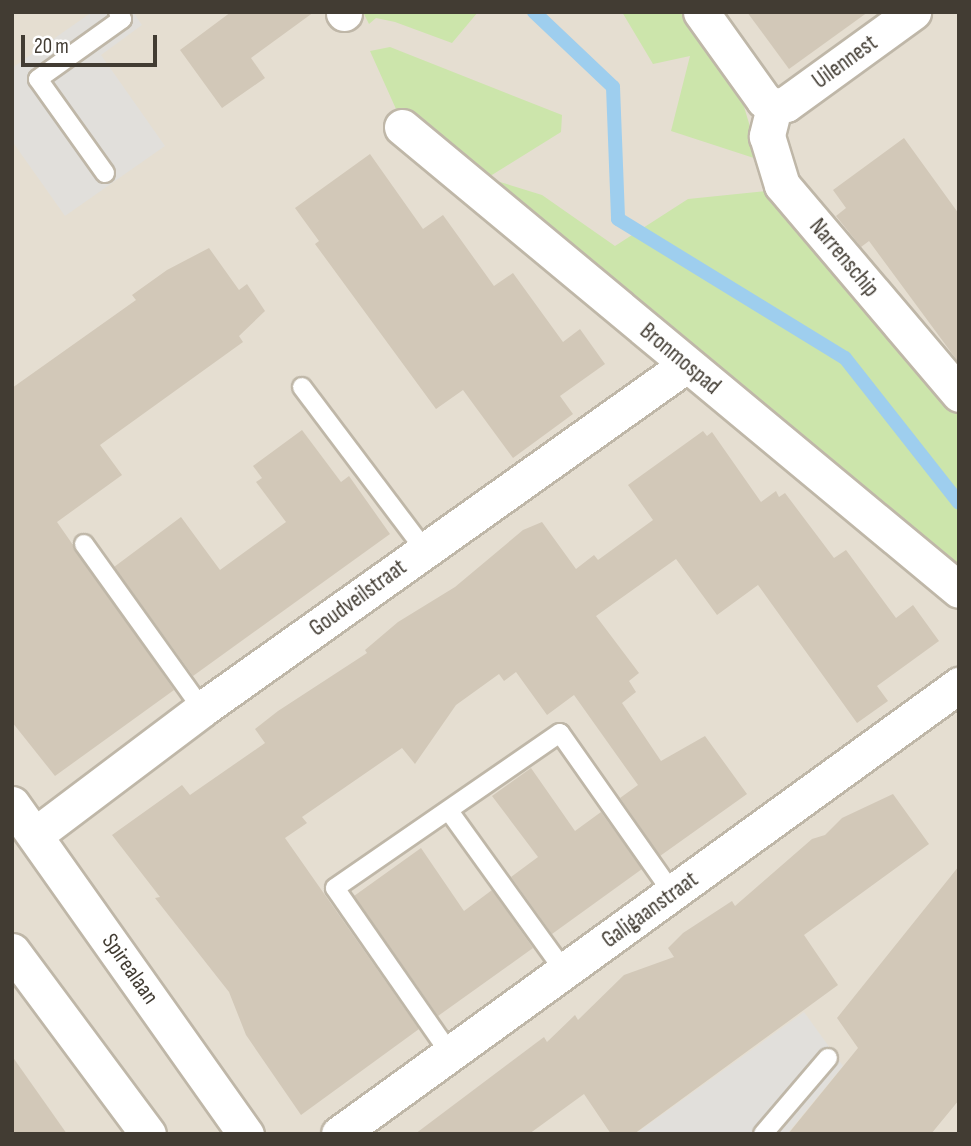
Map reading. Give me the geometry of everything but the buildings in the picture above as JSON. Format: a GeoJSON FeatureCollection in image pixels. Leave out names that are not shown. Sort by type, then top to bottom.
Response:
{"type":"FeatureCollection","features":[{"type":"Feature","properties":{"kind":"street"},"geometry":{"type":"LineString","coordinates":[[701,12],[764,100],[774,107]]}},
{"type":"Feature","properties":{"kind":"street","name":"Uilennest"},"geometry":{"type":"LineString","coordinates":[[774,107],[786,104],[913,12]]}},
{"type":"Feature","properties":{"kind":"street","name":"Narrenschip"},"geometry":{"type":"LineString","coordinates":[[774,107],[767,136],[782,185],[959,394]]}},
{"type":"Feature","properties":{"kind":"street","name":"Bronmospad"},"geometry":{"type":"LineString","coordinates":[[402,127],[959,590]]}},
{"type":"Feature","properties":{"kind":"street","name":"Goudveilstraat"},"geometry":{"type":"LineString","coordinates":[[34,835],[202,709],[686,365]]}},
{"type":"Feature","properties":{"kind":"street","name":"Galigaanstraat"},"geometry":{"type":"LineString","coordinates":[[339,1134],[959,685]]}},
{"type":"Feature","properties":{"kind":"street","name":"Spirealaan"},"geometry":{"type":"LineString","coordinates":[[12,804],[246,1134]]}},
{"type":"Feature","properties":{"kind":"street"},"geometry":{"type":"LineString","coordinates":[[12,951],[148,1134]]}},
{"type":"Feature","properties":{"kind":"lane"},"geometry":{"type":"LineString","coordinates":[[105,173],[37,79],[122,19],[118,12]]}},
{"type":"Feature","properties":{"kind":"lane"},"geometry":{"type":"LineString","coordinates":[[302,387],[425,550]]}},
{"type":"Feature","properties":{"kind":"lane"},"geometry":{"type":"LineString","coordinates":[[85,544],[202,709]]}},
{"type":"Feature","properties":{"kind":"lane"},"geometry":{"type":"LineString","coordinates":[[451,1055],[335,888],[560,733],[673,894]]}},
{"type":"Feature","properties":{"kind":"lane"},"geometry":{"type":"LineString","coordinates":[[449,811],[565,972]]}},
{"type":"Feature","properties":{"kind":"lane"},"geometry":{"type":"LineString","coordinates":[[764,1134],[828,1058]]}},
{"type":"Feature","properties":{"kind":"shaded area"},"geometry":{"type":"Polygon","coordinates":[[[12,12],[959,12],[959,1134],[12,1134],[12,12]]]}},
{"type":"Feature","properties":{"kind":"shaded area"},"geometry":{"type":"Polygon","coordinates":[[[92,12],[133,12],[142,25],[101,55],[165,146],[65,216],[12,141],[12,68],[92,12]]]}},
{"type":"Feature","properties":{"kind":"shaded area"},"geometry":{"type":"Polygon","coordinates":[[[804,1012],[843,1066],[787,1134],[635,1134],[804,1012]]]}},
{"type":"Feature","properties":{"kind":"green space"},"geometry":{"type":"Polygon","coordinates":[[[363,12],[478,12],[452,43],[395,22],[376,18],[369,24],[363,12]]]}},
{"type":"Feature","properties":{"kind":"green space"},"geometry":{"type":"Polygon","coordinates":[[[622,12],[680,12],[736,80],[760,160],[671,131],[690,56],[653,64],[622,12]]]}},
{"type":"Feature","properties":{"kind":"green space"},"geometry":{"type":"Polygon","coordinates":[[[390,47],[562,115],[561,132],[487,178],[542,195],[615,246],[688,199],[766,191],[959,416],[959,571],[486,178],[396,109],[370,51],[390,47]]]}},
{"type":"Feature","properties":{"kind":"waterway"},"geometry":{"type":"LineString","coordinates":[[534,12],[613,87],[618,219],[845,358],[959,503]]}}]}
